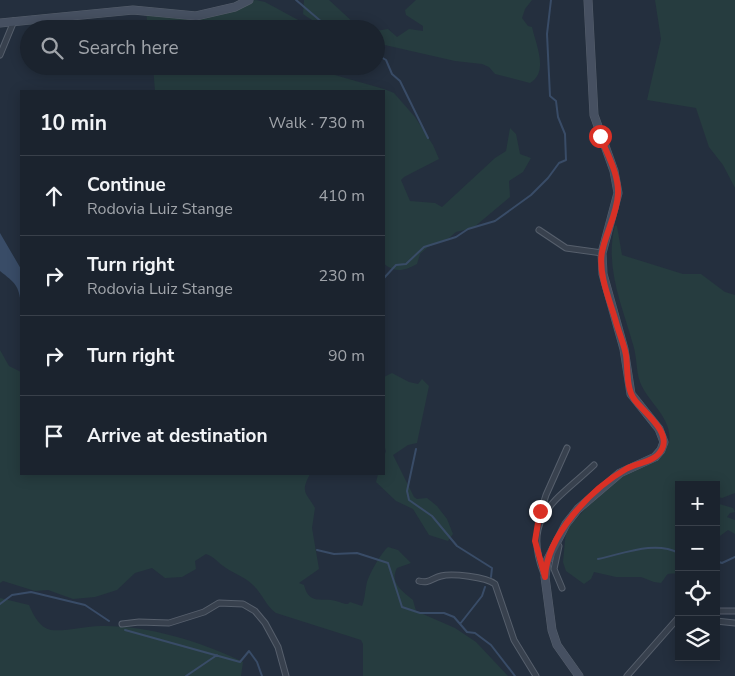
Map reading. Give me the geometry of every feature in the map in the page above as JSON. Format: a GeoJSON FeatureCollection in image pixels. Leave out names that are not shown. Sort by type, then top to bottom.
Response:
{"type":"FeatureCollection","features":[{"type":"Feature","properties":{"kind":"street"},"geometry":{"type":"LineString","coordinates":[[25,20],[134,10],[188,17],[235,7],[249,0]]}},
{"type":"Feature","properties":{"kind":"street"},"geometry":{"type":"LineString","coordinates":[[579,676],[557,645],[548,612],[545,577],[546,561],[572,517],[604,485],[627,468],[655,457],[663,446],[664,438],[631,394],[624,349],[603,274],[602,253],[618,193],[614,171],[594,115],[588,0]]}},
{"type":"Feature","properties":{"kind":"street"},"geometry":{"type":"LineString","coordinates":[[0,23],[20,20]]}},
{"type":"Feature","properties":{"kind":"street"},"geometry":{"type":"LineString","coordinates":[[0,55],[14,21]]}},
{"type":"Feature","properties":{"kind":"street"},"geometry":{"type":"LineString","coordinates":[[539,230],[566,248],[602,253]]}},
{"type":"Feature","properties":{"kind":"street"},"geometry":{"type":"LineString","coordinates":[[545,577],[535,541],[540,511],[568,448]]}},
{"type":"Feature","properties":{"kind":"street"},"geometry":{"type":"LineString","coordinates":[[538,526],[549,507],[594,465]]}},
{"type":"Feature","properties":{"kind":"street"},"geometry":{"type":"LineString","coordinates":[[556,542],[559,546],[554,569],[562,588]]}},
{"type":"Feature","properties":{"kind":"street"},"geometry":{"type":"LineString","coordinates":[[419,581],[426,582],[444,575],[482,578],[495,584],[514,640],[536,676]]}},
{"type":"Feature","properties":{"kind":"street"},"geometry":{"type":"LineString","coordinates":[[122,624],[139,622],[168,623],[204,612],[219,603],[242,604],[255,611],[265,623],[278,647],[286,676]]}},
{"type":"Feature","properties":{"kind":"street"},"geometry":{"type":"LineString","coordinates":[[720,612],[735,611]]}},
{"type":"Feature","properties":{"kind":"street"},"geometry":{"type":"LineString","coordinates":[[720,621],[735,623]]}},
{"type":"Feature","properties":{"kind":"street"},"geometry":{"type":"LineString","coordinates":[[627,676],[675,622]]}},
{"type":"Feature","properties":{"kind":"street"},"geometry":{"type":"LineString","coordinates":[[664,634],[675,625]]}},
{"type":"Feature","properties":{"kind":"green space"},"geometry":{"type":"Polygon","coordinates":[[[256,0],[265,2],[298,20],[147,20],[146,11],[198,14],[231,4],[256,0]]]}},
{"type":"Feature","properties":{"kind":"green space"},"geometry":{"type":"Polygon","coordinates":[[[304,0],[329,0],[351,20],[311,20],[303,14],[304,0]]]}},
{"type":"Feature","properties":{"kind":"green space"},"geometry":{"type":"Polygon","coordinates":[[[416,0],[532,0],[525,9],[522,18],[528,26],[532,27],[540,58],[539,72],[530,83],[495,74],[489,67],[482,64],[455,61],[385,45],[385,30],[388,29],[397,37],[409,29],[423,31],[423,26],[406,15],[405,10],[416,0]]]}},
{"type":"Feature","properties":{"kind":"green space"},"geometry":{"type":"Polygon","coordinates":[[[655,0],[735,0],[735,188],[723,165],[709,147],[696,108],[647,100],[661,39],[655,0]]]}},
{"type":"Feature","properties":{"kind":"green space"},"geometry":{"type":"Polygon","coordinates":[[[154,75],[335,75],[384,89],[394,93],[415,117],[433,145],[439,159],[401,180],[410,201],[435,203],[442,207],[495,158],[506,151],[510,128],[516,134],[520,154],[531,158],[523,172],[509,181],[510,197],[473,228],[456,232],[449,238],[428,247],[420,254],[417,264],[396,270],[385,265],[385,90],[155,90],[154,75]]]}},
{"type":"Feature","properties":{"kind":"green space"},"geometry":{"type":"Polygon","coordinates":[[[615,225],[617,226],[622,255],[683,274],[701,274],[725,292],[735,295],[735,493],[720,497],[720,481],[675,481],[675,574],[671,573],[666,576],[661,583],[641,577],[616,577],[594,572],[591,579],[584,584],[566,571],[563,562],[566,530],[607,485],[661,453],[669,442],[669,433],[664,418],[640,382],[634,348],[613,272],[612,241],[615,225]]]}},
{"type":"Feature","properties":{"kind":"green space"},"geometry":{"type":"Polygon","coordinates":[[[0,350],[9,366],[20,372],[20,475],[310,475],[305,485],[305,492],[315,508],[312,528],[319,569],[299,583],[304,585],[309,596],[346,604],[350,602],[362,606],[367,582],[379,558],[388,547],[398,550],[411,563],[397,568],[395,573],[396,583],[413,600],[416,611],[455,628],[476,642],[508,676],[363,676],[363,644],[361,640],[276,613],[269,607],[250,582],[206,554],[195,561],[196,569],[182,577],[165,578],[152,568],[135,573],[117,590],[95,597],[73,599],[48,590],[35,591],[3,581],[0,583],[0,350]]]}},
{"type":"Feature","properties":{"kind":"green space"},"geometry":{"type":"Polygon","coordinates":[[[392,373],[409,382],[418,384],[422,379],[429,386],[417,443],[408,445],[393,455],[414,497],[417,499],[427,498],[437,506],[447,519],[453,534],[448,541],[429,535],[413,509],[396,501],[376,482],[378,475],[385,475],[385,376],[392,373]]]}},
{"type":"Feature","properties":{"kind":"green space"},"geometry":{"type":"Polygon","coordinates":[[[720,504],[733,508],[735,512],[730,513],[727,517],[735,520],[735,534],[728,530],[720,536],[720,504]]]}},
{"type":"Feature","properties":{"kind":"green space"},"geometry":{"type":"Polygon","coordinates":[[[0,598],[29,605],[40,624],[51,630],[98,626],[121,627],[175,636],[243,662],[241,676],[0,676],[0,598]]]}},
{"type":"Feature","properties":{"kind":"water"},"geometry":{"type":"Polygon","coordinates":[[[0,233],[20,267],[20,299],[15,285],[0,271],[0,233]]]}},
{"type":"Feature","properties":{"kind":"waterway"},"geometry":{"type":"LineString","coordinates":[[296,0],[319,20]]}},
{"type":"Feature","properties":{"kind":"waterway"},"geometry":{"type":"LineString","coordinates":[[385,277],[396,265],[406,264],[424,247],[456,237],[468,229],[495,221],[531,195],[548,178],[559,163],[566,160],[565,134],[558,117],[556,101],[550,96],[547,34],[551,0]]}},
{"type":"Feature","properties":{"kind":"waterway"},"geometry":{"type":"LineString","coordinates":[[385,59],[392,74],[400,81],[428,138]]}},
{"type":"Feature","properties":{"kind":"waterway"},"geometry":{"type":"LineString","coordinates":[[416,449],[407,491],[409,500],[432,516],[457,546],[492,568],[491,577]]}},
{"type":"Feature","properties":{"kind":"waterway"},"geometry":{"type":"LineString","coordinates":[[598,559],[638,549],[659,548],[675,551]]}},
{"type":"Feature","properties":{"kind":"waterway"},"geometry":{"type":"LineString","coordinates":[[317,550],[334,554],[357,553],[388,563],[402,607],[420,613],[444,613],[454,617],[467,632],[475,633],[491,645],[515,676]]}},
{"type":"Feature","properties":{"kind":"waterway"},"geometry":{"type":"LineString","coordinates":[[720,562],[735,557]]}},
{"type":"Feature","properties":{"kind":"waterway"},"geometry":{"type":"LineString","coordinates":[[460,624],[482,596],[485,587]]}},
{"type":"Feature","properties":{"kind":"waterway"},"geometry":{"type":"LineString","coordinates":[[0,604],[12,595],[31,592],[85,605],[109,621]]}},
{"type":"Feature","properties":{"kind":"waterway"},"geometry":{"type":"LineString","coordinates":[[125,630],[240,662],[249,651],[257,662],[262,676]]}},
{"type":"Feature","properties":{"kind":"waterway"},"geometry":{"type":"LineString","coordinates":[[186,676],[217,655]]}},
{"type":"Feature","properties":{"kind":"route"},"geometry":{"type":"LineString","coordinates":[[540,511],[535,541],[540,565],[545,577],[546,561],[566,524],[578,509],[627,468],[655,457],[662,450],[663,446],[664,438],[659,429],[631,394],[627,375],[626,355],[603,274],[602,253],[618,193],[614,171],[600,136]]}}]}
